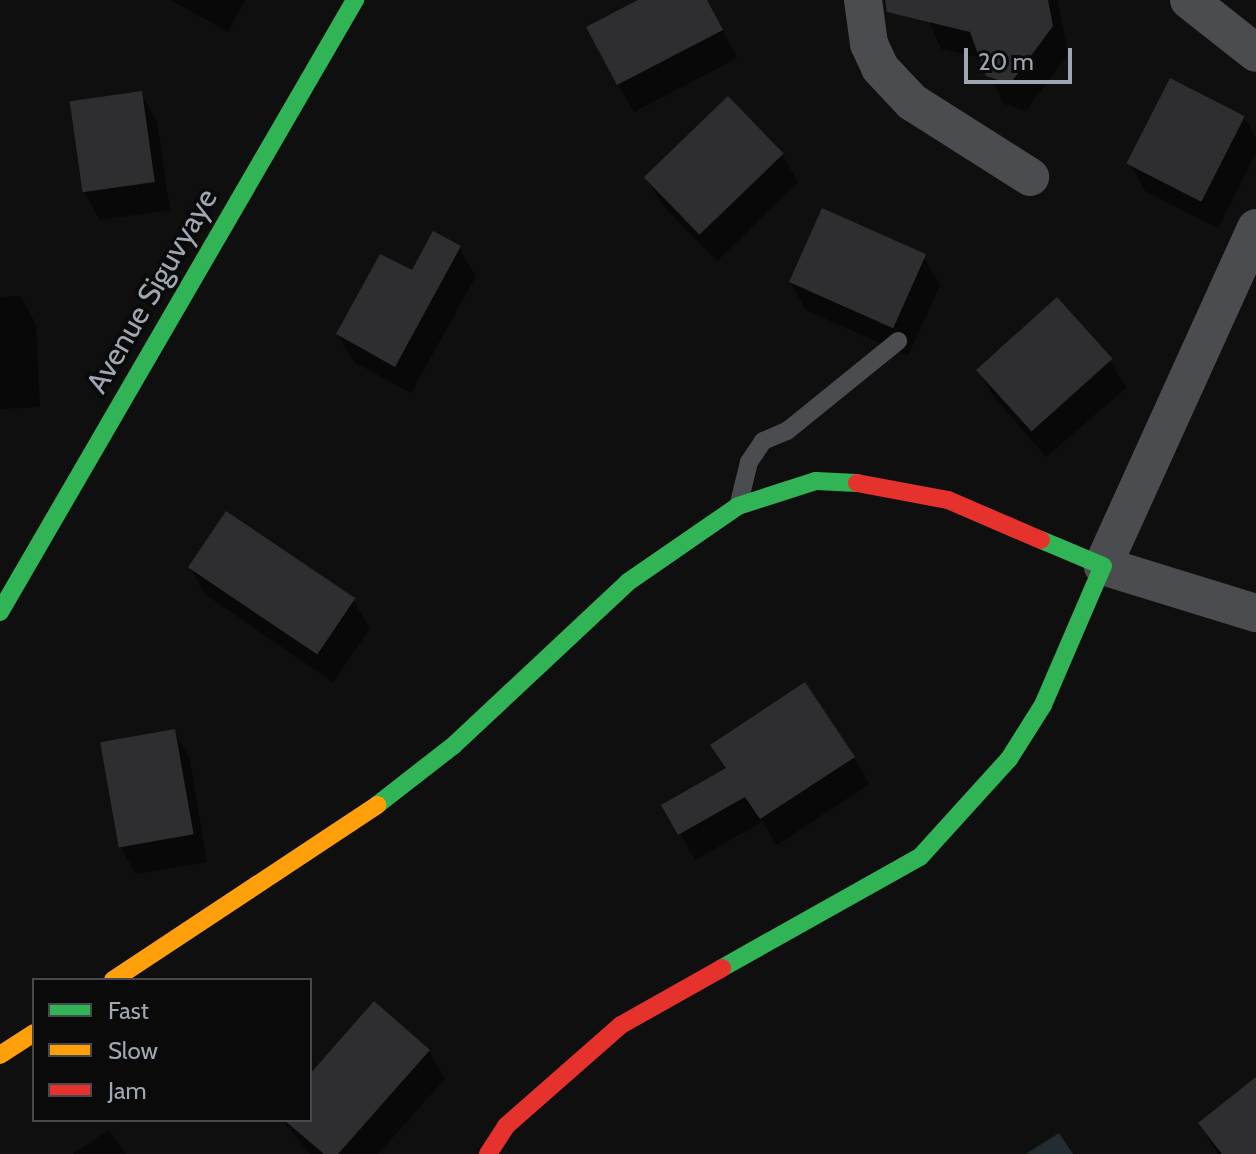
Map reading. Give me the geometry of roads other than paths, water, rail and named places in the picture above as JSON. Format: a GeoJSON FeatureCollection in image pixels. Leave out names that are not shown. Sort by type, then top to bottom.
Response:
{"type":"FeatureCollection","features":[{"type":"Feature","properties":{"kind":"street","name":"Avenue Siguvyaye"},"geometry":{"type":"LineString","coordinates":[[0,612],[355,0]]}},
{"type":"Feature","properties":{"kind":"street"},"geometry":{"type":"LineString","coordinates":[[863,0],[869,44],[880,68],[901,90],[1030,177]]}},
{"type":"Feature","properties":{"kind":"street"},"geometry":{"type":"LineString","coordinates":[[1189,0],[1256,53]]}},
{"type":"Feature","properties":{"kind":"street"},"geometry":{"type":"LineString","coordinates":[[488,1154],[506,1126],[621,1025],[920,857],[1009,759],[1043,705],[1256,228]]}},
{"type":"Feature","properties":{"kind":"street"},"geometry":{"type":"LineString","coordinates":[[116,978],[395,793],[454,745],[628,582],[738,506],[816,481],[883,484],[948,500],[1103,566],[1256,613]]}},
{"type":"Feature","properties":{"kind":"street"},"geometry":{"type":"LineString","coordinates":[[0,1055],[32,1034]]}},
{"type":"Feature","properties":{"kind":"lane"},"geometry":{"type":"LineString","coordinates":[[738,506],[749,462],[763,441],[787,431],[898,341]]}}]}
